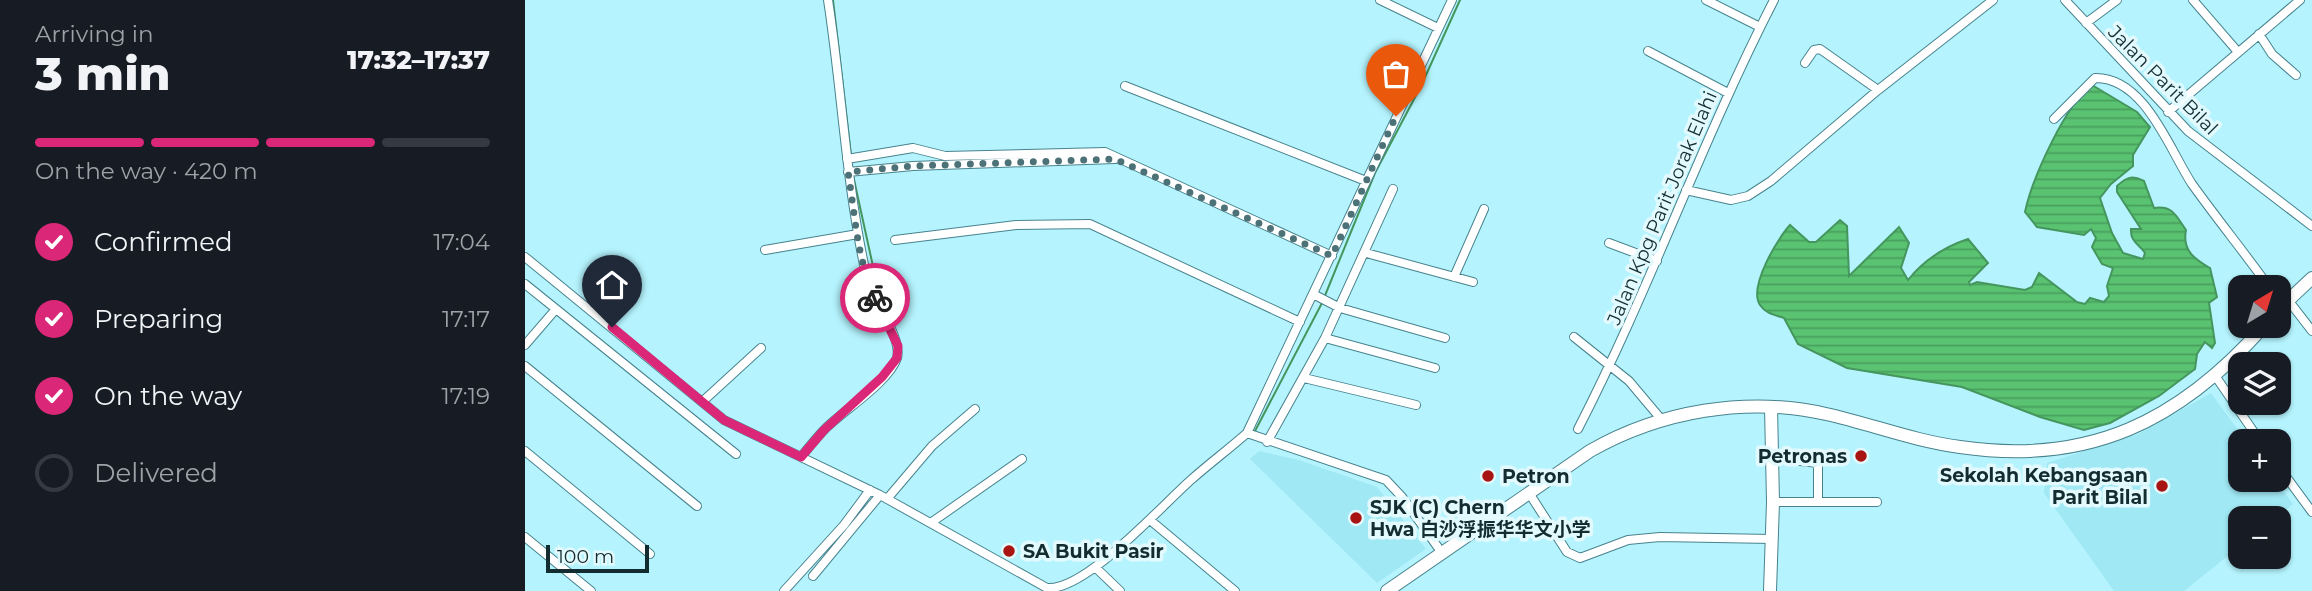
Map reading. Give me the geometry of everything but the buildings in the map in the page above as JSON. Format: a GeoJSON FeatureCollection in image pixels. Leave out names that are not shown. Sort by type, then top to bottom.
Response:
{"type":"FeatureCollection","features":[{"type":"Feature","properties":{"kind":"main road"},"geometry":{"type":"LineString","coordinates":[[2291,296],[2312,278]]}},
{"type":"Feature","properties":{"kind":"main road"},"geometry":{"type":"LineString","coordinates":[[1387,591],[1609,440],[1661,419],[1695,412],[1771,407],[1822,413],[1958,447],[2002,452],[2048,450],[2105,438],[2141,424],[2176,405],[2215,377],[2252,338]]}},
{"type":"Feature","properties":{"kind":"main road"},"geometry":{"type":"LineString","coordinates":[[1770,591],[1773,502],[1771,407]]}},
{"type":"Feature","properties":{"kind":"street"},"geometry":{"type":"LineString","coordinates":[[801,457],[824,430],[882,377],[897,358],[898,346],[867,282],[858,234],[850,172],[852,158],[828,0]]}},
{"type":"Feature","properties":{"kind":"street"},"geometry":{"type":"LineString","coordinates":[[1380,0],[1438,29]]}},
{"type":"Feature","properties":{"kind":"street"},"geometry":{"type":"LineString","coordinates":[[525,257],[724,420],[870,490],[1046,589],[1060,588],[1095,567],[1150,520],[1192,478],[1247,433],[1300,322],[1317,296],[1332,256],[1451,0]]}},
{"type":"Feature","properties":{"kind":"street"},"geometry":{"type":"LineString","coordinates":[[1706,0],[1757,25]]}},
{"type":"Feature","properties":{"kind":"street","name":"Jalan Kpg Parit Jorak Elahi"},"geometry":{"type":"LineString","coordinates":[[1578,429],[1611,365],[1657,261],[1725,91],[1757,25],[1774,0]]}},
{"type":"Feature","properties":{"kind":"street"},"geometry":{"type":"LineString","coordinates":[[1686,190],[1731,200],[1748,196],[1771,181],[1878,90],[1993,0]]}},
{"type":"Feature","properties":{"kind":"street","name":"Jalan Parit Bilal"},"geometry":{"type":"LineString","coordinates":[[2065,0],[2168,112],[2220,158],[2312,226]]}},
{"type":"Feature","properties":{"kind":"street"},"geometry":{"type":"LineString","coordinates":[[2086,23],[2117,0]]}},
{"type":"Feature","properties":{"kind":"street"},"geometry":{"type":"LineString","coordinates":[[2193,0],[2238,52]]}},
{"type":"Feature","properties":{"kind":"street"},"geometry":{"type":"LineString","coordinates":[[2168,112],[2238,52],[2261,37],[2300,0]]}},
{"type":"Feature","properties":{"kind":"street"},"geometry":{"type":"LineString","coordinates":[[2261,37],[2272,54],[2296,75]]}},
{"type":"Feature","properties":{"kind":"street"},"geometry":{"type":"LineString","coordinates":[[1805,63],[1814,50],[1820,49],[1878,90]]}},
{"type":"Feature","properties":{"kind":"street"},"geometry":{"type":"LineString","coordinates":[[1648,51],[1725,91]]}},
{"type":"Feature","properties":{"kind":"street"},"geometry":{"type":"LineString","coordinates":[[2054,119],[2095,78],[2104,78],[2127,92],[2158,121],[2192,183],[2260,275]]}},
{"type":"Feature","properties":{"kind":"street"},"geometry":{"type":"LineString","coordinates":[[1125,86],[1366,181]]}},
{"type":"Feature","properties":{"kind":"street"},"geometry":{"type":"LineString","coordinates":[[852,158],[913,148],[945,156],[1082,155],[1115,159],[1332,256]]}},
{"type":"Feature","properties":{"kind":"street"},"geometry":{"type":"LineString","coordinates":[[850,172],[1082,155]]}},
{"type":"Feature","properties":{"kind":"street"},"geometry":{"type":"LineString","coordinates":[[1267,442],[1325,338],[1393,190]]}},
{"type":"Feature","properties":{"kind":"street"},"geometry":{"type":"LineString","coordinates":[[1454,277],[1484,209]]}},
{"type":"Feature","properties":{"kind":"street"},"geometry":{"type":"LineString","coordinates":[[895,240],[1016,225],[1090,224],[1300,322]]}},
{"type":"Feature","properties":{"kind":"street"},"geometry":{"type":"LineString","coordinates":[[765,250],[858,234]]}},
{"type":"Feature","properties":{"kind":"street"},"geometry":{"type":"LineString","coordinates":[[1609,243],[1657,261]]}},
{"type":"Feature","properties":{"kind":"street"},"geometry":{"type":"LineString","coordinates":[[1366,253],[1473,282]]}},
{"type":"Feature","properties":{"kind":"street"},"geometry":{"type":"LineString","coordinates":[[525,284],[736,454]]}},
{"type":"Feature","properties":{"kind":"street"},"geometry":{"type":"LineString","coordinates":[[1317,296],[1340,307],[1445,338]]}},
{"type":"Feature","properties":{"kind":"street"},"geometry":{"type":"LineString","coordinates":[[525,345],[556,309]]}},
{"type":"Feature","properties":{"kind":"street"},"geometry":{"type":"LineString","coordinates":[[2291,311],[2312,331]]}},
{"type":"Feature","properties":{"kind":"street"},"geometry":{"type":"LineString","coordinates":[[1574,337],[1611,365],[1648,400],[1661,419]]}},
{"type":"Feature","properties":{"kind":"street"},"geometry":{"type":"LineString","coordinates":[[1325,338],[1435,368]]}},
{"type":"Feature","properties":{"kind":"street"},"geometry":{"type":"LineString","coordinates":[[702,402],[761,348]]}},
{"type":"Feature","properties":{"kind":"street"},"geometry":{"type":"LineString","coordinates":[[525,366],[697,506]]}},
{"type":"Feature","properties":{"kind":"street"},"geometry":{"type":"LineString","coordinates":[[2215,377],[2252,429]]}},
{"type":"Feature","properties":{"kind":"street"},"geometry":{"type":"LineString","coordinates":[[1304,378],[1416,405]]}},
{"type":"Feature","properties":{"kind":"street"},"geometry":{"type":"LineString","coordinates":[[813,576],[932,446],[975,409]]}},
{"type":"Feature","properties":{"kind":"street"},"geometry":{"type":"LineString","coordinates":[[1247,433],[1267,442],[1386,480],[1402,497],[1442,553]]}},
{"type":"Feature","properties":{"kind":"street"},"geometry":{"type":"LineString","coordinates":[[525,451],[650,554]]}},
{"type":"Feature","properties":{"kind":"street"},"geometry":{"type":"LineString","coordinates":[[1773,458],[1818,463],[1818,502]]}},
{"type":"Feature","properties":{"kind":"street"},"geometry":{"type":"LineString","coordinates":[[932,523],[1022,459]]}},
{"type":"Feature","properties":{"kind":"street"},"geometry":{"type":"LineString","coordinates":[[2291,483],[2312,512]]}},
{"type":"Feature","properties":{"kind":"street"},"geometry":{"type":"LineString","coordinates":[[784,591],[844,525],[870,490]]}},
{"type":"Feature","properties":{"kind":"street"},"geometry":{"type":"LineString","coordinates":[[1529,493],[1567,552],[1580,558],[1629,540],[1660,537],[1772,539]]}},
{"type":"Feature","properties":{"kind":"street"},"geometry":{"type":"LineString","coordinates":[[1773,502],[1877,502]]}},
{"type":"Feature","properties":{"kind":"street"},"geometry":{"type":"LineString","coordinates":[[1150,520],[1235,591]]}},
{"type":"Feature","properties":{"kind":"street"},"geometry":{"type":"LineString","coordinates":[[525,537],[591,591]]}},
{"type":"Feature","properties":{"kind":"street"},"geometry":{"type":"LineString","coordinates":[[1095,567],[1121,591]]}},
{"type":"Feature","properties":{"kind":"shaded area"},"geometry":{"type":"Polygon","coordinates":[[[2092,85],[2137,112],[2150,127],[2133,155],[2133,166],[2111,184],[2100,198],[2112,233],[2123,253],[2143,259],[2145,253],[2131,233],[2131,229],[2141,229],[2117,192],[2117,186],[2129,178],[2136,178],[2144,181],[2154,208],[2170,210],[2186,230],[2186,243],[2191,253],[2210,268],[2217,297],[2209,303],[2215,343],[2212,348],[2205,342],[2197,354],[2195,369],[2159,396],[2110,423],[2084,430],[2040,417],[1962,387],[1847,368],[1798,344],[1784,318],[1762,308],[1757,297],[1761,275],[1772,251],[1790,225],[1809,242],[1816,242],[1840,220],[1847,226],[1849,276],[1899,227],[1909,243],[1901,268],[1908,280],[1935,255],[1968,239],[1988,263],[1969,282],[1970,285],[1977,282],[2025,290],[2032,287],[2039,273],[2077,302],[2085,304],[2090,298],[2104,302],[2109,296],[2107,286],[2113,268],[2102,264],[2092,247],[2096,238],[2091,229],[2084,235],[2037,227],[2025,212],[2035,181],[2061,125],[2092,85]]]}},
{"type":"Feature","properties":{"kind":"shaded area","name":"Sekolah Kebangsaan Parit Bilal"},"geometry":{"type":"Polygon","coordinates":[[[2211,393],[2237,429],[2228,429],[2228,492],[2284,492],[2293,504],[2228,506],[2228,556],[2184,591],[2114,591],[2044,493],[2047,463],[2140,433],[2211,393]]]}},
{"type":"Feature","properties":{"kind":"shaded area","name":"SJK (C) Chern Hwa 白沙浮振华华文小学"},"geometry":{"type":"Polygon","coordinates":[[[1259,451],[1299,460],[1377,487],[1426,549],[1377,583],[1250,459],[1259,451]]]}},
{"type":"Feature","properties":{"kind":"waterway"},"geometry":{"type":"LineString","coordinates":[[833,0],[851,155]]}},
{"type":"Feature","properties":{"kind":"waterway"},"geometry":{"type":"LineString","coordinates":[[1324,298],[1375,173],[1421,86],[1460,0]]}},
{"type":"Feature","properties":{"kind":"waterway"},"geometry":{"type":"LineString","coordinates":[[853,175],[876,280]]}},
{"type":"Feature","properties":{"kind":"waterway"},"geometry":{"type":"LineString","coordinates":[[1255,431],[1322,303]]}},
{"type":"Feature","properties":{"kind":"way so far"},"geometry":{"type":"LineString","coordinates":[[875,298],[867,282],[861,254],[848,172],[913,166],[1115,159],[1233,209],[1332,256],[1396,116]]}},
{"type":"Feature","properties":{"kind":"place","name":"Petronas"},"geometry":{"type":"Point","coordinates":[1861,456]}},
{"type":"Feature","properties":{"kind":"place","name":"Petron"},"geometry":{"type":"Point","coordinates":[1488,476]}},
{"type":"Feature","properties":{"kind":"place","name":"Sekolah Kebangsaan Parit Bilal"},"geometry":{"type":"Point","coordinates":[2162,486]}},
{"type":"Feature","properties":{"kind":"place","name":"SJK (C) Chern Hwa 白沙浮振华华文小学"},"geometry":{"type":"Point","coordinates":[1356,518]}},
{"type":"Feature","properties":{"kind":"place","name":"SA Bukit Pasir"},"geometry":{"type":"Point","coordinates":[1009,551]}},
{"type":"Feature","properties":{"kind":"route"},"geometry":{"type":"LineString","coordinates":[[612,327],[724,420],[801,457],[824,430],[882,377],[897,358],[898,346],[875,298]]}}]}
